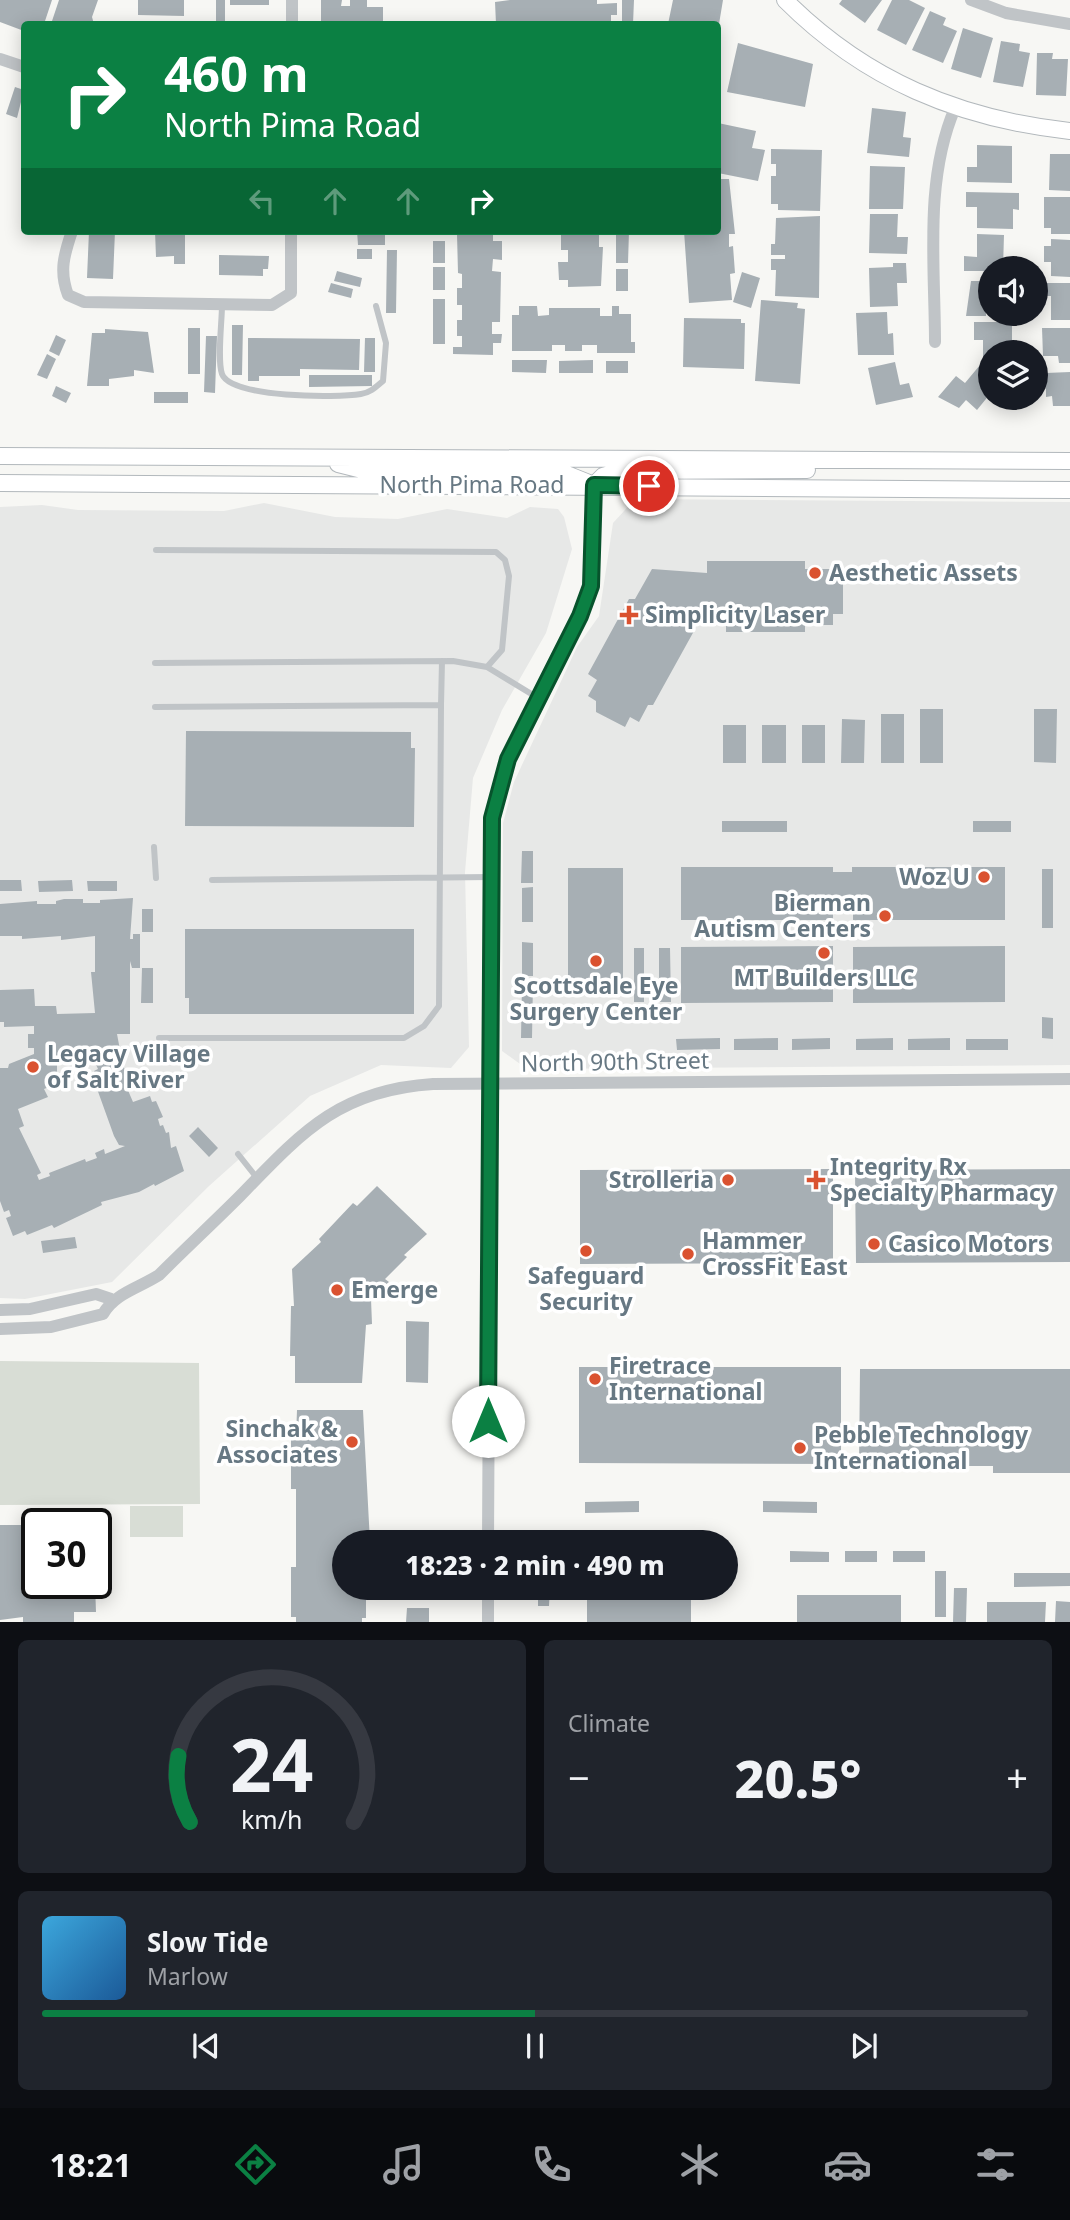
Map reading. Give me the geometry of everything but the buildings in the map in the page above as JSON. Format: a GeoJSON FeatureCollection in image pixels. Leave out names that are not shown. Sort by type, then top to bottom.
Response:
{"type":"FeatureCollection","features":[{"type":"Feature","properties":{"kind":"main road"},"geometry":{"type":"LineString","coordinates":[[785,0],[834,45],[885,77],[955,108],[988,119],[1070,131]]}},
{"type":"Feature","properties":{"kind":"main road","name":"North Pima Road"},"geometry":{"type":"LineString","coordinates":[[0,456],[1070,461]]}},
{"type":"Feature","properties":{"kind":"main road"},"geometry":{"type":"LineString","coordinates":[[307,457],[362,470],[559,471],[594,485],[603,476],[620,471],[804,471],[858,460]]}},
{"type":"Feature","properties":{"kind":"main road","name":"North Pima Road"},"geometry":{"type":"LineString","coordinates":[[0,483],[1070,490]]}},
{"type":"Feature","properties":{"kind":"street"},"geometry":{"type":"LineString","coordinates":[[292,0],[292,21]]}},
{"type":"Feature","properties":{"kind":"street"},"geometry":{"type":"LineString","coordinates":[[971,0],[1006,13],[1070,24]]}},
{"type":"Feature","properties":{"kind":"street"},"geometry":{"type":"LineString","coordinates":[[0,59],[21,66]]}},
{"type":"Feature","properties":{"kind":"street"},"geometry":{"type":"LineString","coordinates":[[935,342],[935,193],[940,155],[955,108]]}},
{"type":"Feature","properties":{"kind":"street"},"geometry":{"type":"LineString","coordinates":[[71,235],[61,277],[68,295],[84,302],[272,305],[291,293],[291,235]]}},
{"type":"Feature","properties":{"kind":"street"},"geometry":{"type":"LineString","coordinates":[[488,1530],[490,836],[495,799],[508,759],[580,616],[591,586],[594,485]]}},
{"type":"Feature","properties":{"kind":"street","name":"North 90th Street"},"geometry":{"type":"LineString","coordinates":[[0,1329],[51,1326],[103,1314],[111,1300],[141,1287],[159,1275],[305,1131],[350,1102],[379,1091],[410,1085],[1070,1079]]}},
{"type":"Feature","properties":{"kind":"street","name":"North 90th Street"},"geometry":{"type":"LineString","coordinates":[[0,1310],[30,1309],[96,1294],[111,1300]]}},
{"type":"Feature","properties":{"kind":"street"},"geometry":{"type":"LineString","coordinates":[[488,1600],[488,1622]]}},
{"type":"Feature","properties":{"kind":"lane"},"geometry":{"type":"LineString","coordinates":[[222,304],[222,374],[229,384],[244,390],[299,394],[362,394],[383,381],[386,343],[376,306]]}},
{"type":"Feature","properties":{"kind":"lane"},"geometry":{"type":"LineString","coordinates":[[156,550],[496,552],[505,560],[509,576],[502,650],[487,667]]}},
{"type":"Feature","properties":{"kind":"lane"},"geometry":{"type":"LineString","coordinates":[[159,1038],[404,1038],[424,1026],[439,1006],[442,661]]}},
{"type":"Feature","properties":{"kind":"lane"},"geometry":{"type":"LineString","coordinates":[[155,663],[471,662],[487,667],[538,698]]}},
{"type":"Feature","properties":{"kind":"lane"},"geometry":{"type":"LineString","coordinates":[[155,707],[441,705]]}},
{"type":"Feature","properties":{"kind":"lane"},"geometry":{"type":"LineString","coordinates":[[154,848],[156,878]]}},
{"type":"Feature","properties":{"kind":"lane"},"geometry":{"type":"LineString","coordinates":[[212,880],[490,877]]}},
{"type":"Feature","properties":{"kind":"lane"},"geometry":{"type":"LineString","coordinates":[[238,1154],[257,1178]]}},
{"type":"Feature","properties":{"kind":"shaded area"},"geometry":{"type":"Polygon","coordinates":[[[635,499],[1070,502],[1070,1065],[527,1069],[502,1051],[503,823],[514,782],[577,647],[599,616],[613,523],[635,499]]]}},
{"type":"Feature","properties":{"kind":"shaded area"},"geometry":{"type":"Polygon","coordinates":[[[264,503],[335,517],[398,519],[447,509],[507,518],[530,507],[558,509],[564,517],[572,549],[546,633],[502,710],[473,778],[465,872],[469,1047],[451,1068],[381,1065],[310,1096],[209,1186],[112,1282],[25,1299],[0,1298],[0,507],[42,505],[78,510],[224,511],[264,503]]]}},
{"type":"Feature","properties":{"kind":"shaded area"},"geometry":{"type":"Polygon","coordinates":[[[0,1361],[199,1363],[200,1504],[0,1505],[0,1361]]]}},
{"type":"Feature","properties":{"kind":"shaded area"},"geometry":{"type":"Polygon","coordinates":[[[130,1506],[183,1506],[183,1537],[130,1537],[130,1506]]]}},
{"type":"Feature","properties":{"kind":"place","name":"Aesthetic Assets"},"geometry":{"type":"Point","coordinates":[815,573]}},
{"type":"Feature","properties":{"kind":"place","name":"Simplicity Laser"},"geometry":{"type":"Point","coordinates":[629,615]}},
{"type":"Feature","properties":{"kind":"place","name":"Woz U"},"geometry":{"type":"Point","coordinates":[984,877]}},
{"type":"Feature","properties":{"kind":"place","name":"Bierman Autism Centers"},"geometry":{"type":"Point","coordinates":[885,916]}},
{"type":"Feature","properties":{"kind":"place","name":"MT Builders LLC"},"geometry":{"type":"Point","coordinates":[824,953]}},
{"type":"Feature","properties":{"kind":"place","name":"Scottsdale Eye Surgery Center"},"geometry":{"type":"Point","coordinates":[596,961]}},
{"type":"Feature","properties":{"kind":"place","name":"Legacy Village of Salt River"},"geometry":{"type":"Point","coordinates":[33,1067]}},
{"type":"Feature","properties":{"kind":"place","name":"Strolleria"},"geometry":{"type":"Point","coordinates":[728,1180]}},
{"type":"Feature","properties":{"kind":"place","name":"Integrity Rx Specialty Pharmacy"},"geometry":{"type":"Point","coordinates":[816,1180]}},
{"type":"Feature","properties":{"kind":"place","name":"Casico Motors"},"geometry":{"type":"Point","coordinates":[874,1244]}},
{"type":"Feature","properties":{"kind":"place","name":"Safeguard Security"},"geometry":{"type":"Point","coordinates":[586,1251]}},
{"type":"Feature","properties":{"kind":"place","name":"Hammer CrossFit East"},"geometry":{"type":"Point","coordinates":[688,1254]}},
{"type":"Feature","properties":{"kind":"place","name":"Emerge"},"geometry":{"type":"Point","coordinates":[337,1290]}},
{"type":"Feature","properties":{"kind":"place","name":"Firetrace International"},"geometry":{"type":"Point","coordinates":[595,1379]}},
{"type":"Feature","properties":{"kind":"place","name":"Sinchak & Associates"},"geometry":{"type":"Point","coordinates":[352,1442]}},
{"type":"Feature","properties":{"kind":"place","name":"Pebble Technology International"},"geometry":{"type":"Point","coordinates":[800,1448]}},
{"type":"Feature","properties":{"kind":"route"},"geometry":{"type":"LineString","coordinates":[[488,1421],[490,836],[495,799],[508,759],[580,616],[591,586],[594,556],[594,485],[649,486]]}}]}
